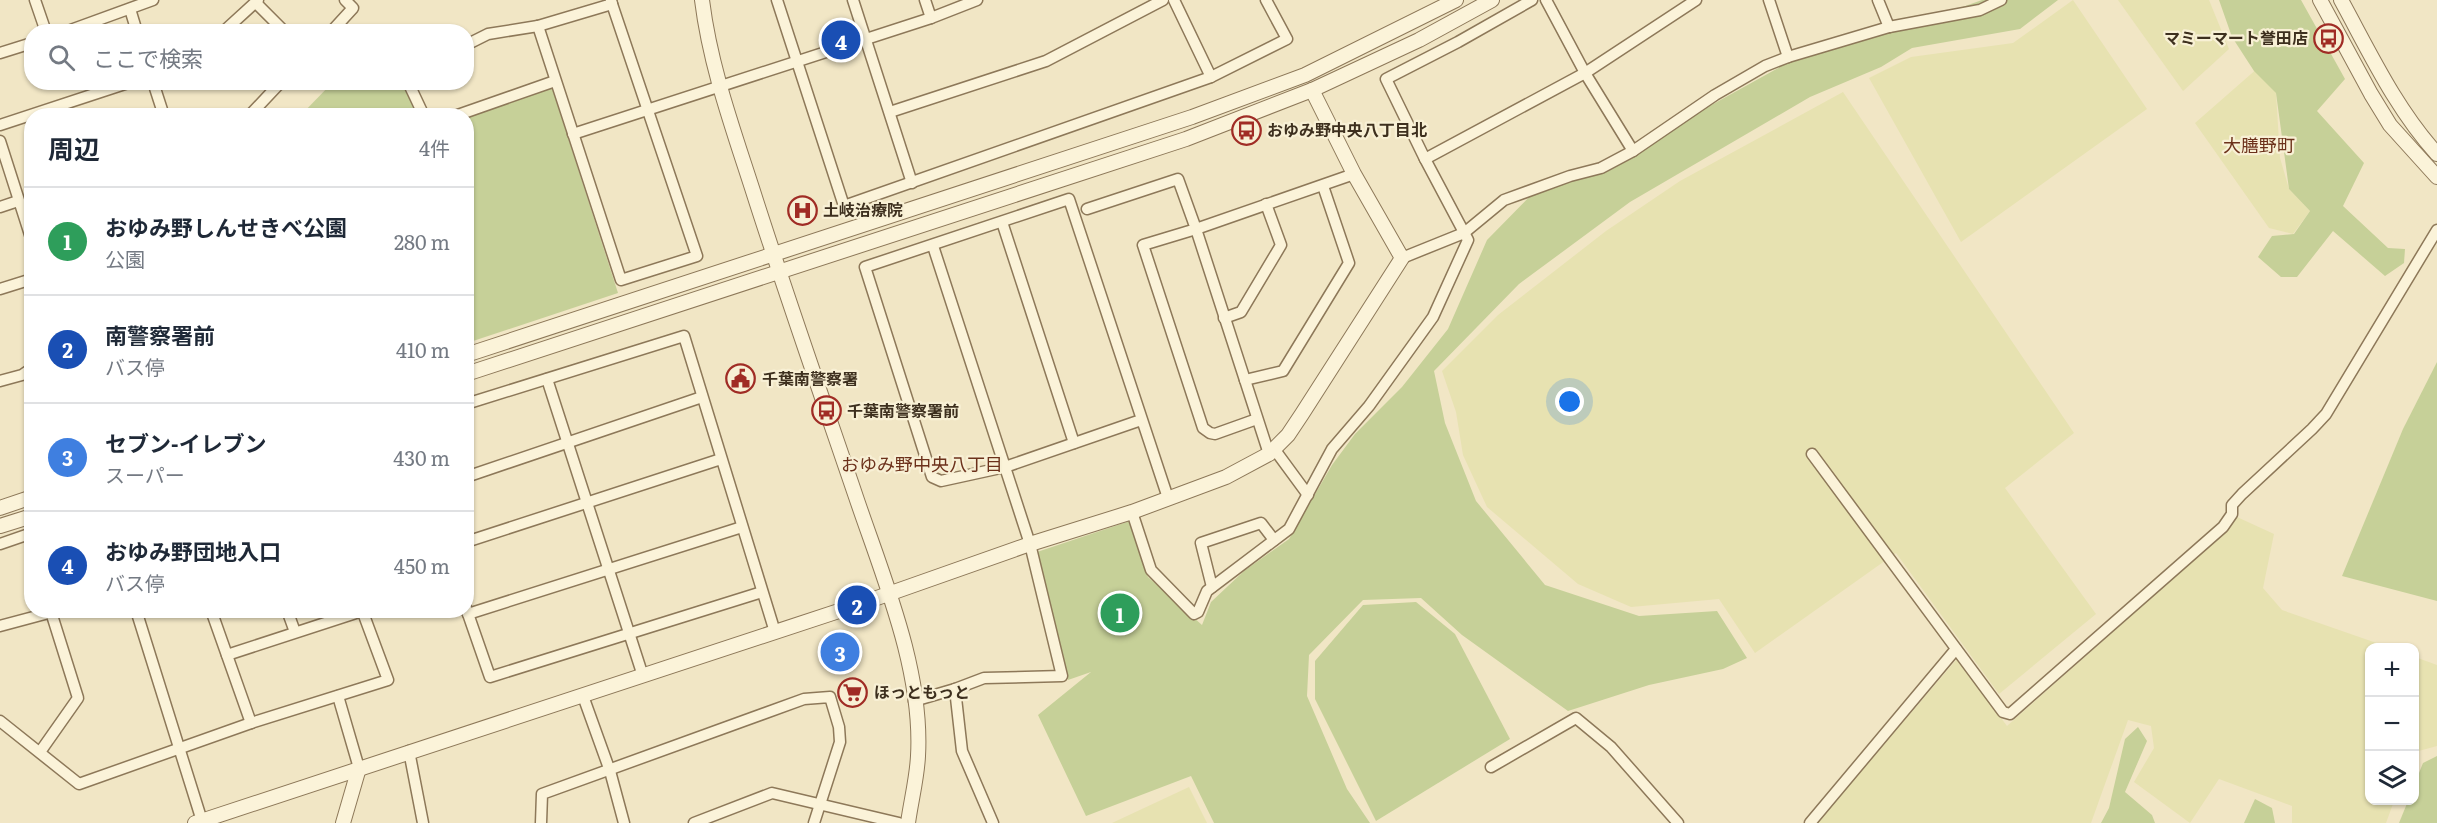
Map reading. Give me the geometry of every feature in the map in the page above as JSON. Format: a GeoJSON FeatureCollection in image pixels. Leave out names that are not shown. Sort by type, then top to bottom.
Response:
{"type":"FeatureCollection","features":[{"type":"Feature","properties":{"kind":"street"},"geometry":{"type":"LineString","coordinates":[[35,0],[42,24]]}},
{"type":"Feature","properties":{"kind":"street"},"geometry":{"type":"LineString","coordinates":[[88,24],[153,0]]}},
{"type":"Feature","properties":{"kind":"street"},"geometry":{"type":"LineString","coordinates":[[338,24],[353,8],[345,0]]}},
{"type":"Feature","properties":{"kind":"street"},"geometry":{"type":"LineString","coordinates":[[702,0],[706,30],[720,85],[773,256],[888,594],[906,655],[914,701],[918,755],[908,823]]}},
{"type":"Feature","properties":{"kind":"street"},"geometry":{"type":"LineString","coordinates":[[777,0],[844,206],[1212,77],[1287,39],[1266,0]]}},
{"type":"Feature","properties":{"kind":"street"},"geometry":{"type":"LineString","coordinates":[[853,0],[912,183]]}},
{"type":"Feature","properties":{"kind":"street"},"geometry":{"type":"LineString","coordinates":[[925,0],[931,18]]}},
{"type":"Feature","properties":{"kind":"street"},"geometry":{"type":"LineString","coordinates":[[573,134],[931,18],[977,0]]}},
{"type":"Feature","properties":{"kind":"street"},"geometry":{"type":"LineString","coordinates":[[890,112],[1046,61],[1163,0]]}},
{"type":"Feature","properties":{"kind":"street"},"geometry":{"type":"LineString","coordinates":[[1174,0],[1212,77]]}},
{"type":"Feature","properties":{"kind":"street"},"geometry":{"type":"LineString","coordinates":[[474,352],[1202,114],[1305,75],[1456,0]]}},
{"type":"Feature","properties":{"kind":"street"},"geometry":{"type":"LineString","coordinates":[[474,371],[1186,139],[1312,90],[1419,40],[1492,0]]}},
{"type":"Feature","properties":{"kind":"street"},"geometry":{"type":"LineString","coordinates":[[1132,512],[1151,570],[1194,614],[1198,612],[1207,591],[1289,529],[1332,449],[1369,406],[1433,317],[1468,240],[1386,79],[1533,0]]}},
{"type":"Feature","properties":{"kind":"street"},"geometry":{"type":"LineString","coordinates":[[1546,0],[1585,73],[1633,151]]}},
{"type":"Feature","properties":{"kind":"street"},"geometry":{"type":"LineString","coordinates":[[1425,159],[1585,73],[1696,0]]}},
{"type":"Feature","properties":{"kind":"street"},"geometry":{"type":"LineString","coordinates":[[1769,0],[1788,57]]}},
{"type":"Feature","properties":{"kind":"street"},"geometry":{"type":"LineString","coordinates":[[1878,0],[1889,27]]}},
{"type":"Feature","properties":{"kind":"street"},"geometry":{"type":"LineString","coordinates":[[139,618],[180,749],[199,822],[583,696],[1030,544],[1132,512],[1226,477],[1272,452],[1302,414],[1402,258],[1464,233],[1504,200],[1570,176],[1601,168],[1633,151],[1715,95],[1765,66],[1889,27],[1980,10],[2001,0]]}},
{"type":"Feature","properties":{"kind":"street"},"geometry":{"type":"LineString","coordinates":[[2320,0],[2390,124],[2437,177]]}},
{"type":"Feature","properties":{"kind":"street"},"geometry":{"type":"LineString","coordinates":[[2340,0],[2393,95],[2437,154]]}},
{"type":"Feature","properties":{"kind":"street"},"geometry":{"type":"LineString","coordinates":[[232,24],[257,1],[278,24]]}},
{"type":"Feature","properties":{"kind":"street"},"geometry":{"type":"LineString","coordinates":[[474,41],[489,34],[538,26],[611,2],[697,256],[621,280],[538,26]]}},
{"type":"Feature","properties":{"kind":"street"},"geometry":{"type":"LineString","coordinates":[[130,9],[135,24]]}},
{"type":"Feature","properties":{"kind":"street"},"geometry":{"type":"LineString","coordinates":[[0,53],[24,46]]}},
{"type":"Feature","properties":{"kind":"street"},"geometry":{"type":"LineString","coordinates":[[474,109],[555,81]]}},
{"type":"Feature","properties":{"kind":"street"},"geometry":{"type":"LineString","coordinates":[[52,108],[107,90]]}},
{"type":"Feature","properties":{"kind":"street"},"geometry":{"type":"LineString","coordinates":[[156,90],[161,108]]}},
{"type":"Feature","properties":{"kind":"street"},"geometry":{"type":"LineString","coordinates":[[257,108],[273,90]]}},
{"type":"Feature","properties":{"kind":"street"},"geometry":{"type":"LineString","coordinates":[[412,90],[420,108]]}},
{"type":"Feature","properties":{"kind":"street"},"geometry":{"type":"LineString","coordinates":[[1312,90],[1354,174],[1402,258]]}},
{"type":"Feature","properties":{"kind":"street"},"geometry":{"type":"LineString","coordinates":[[0,125],[24,117]]}},
{"type":"Feature","properties":{"kind":"street"},"geometry":{"type":"LineString","coordinates":[[0,141],[24,218]]}},
{"type":"Feature","properties":{"kind":"street"},"geometry":{"type":"LineString","coordinates":[[1257,419],[1215,434],[1203,428],[1143,245],[1354,174]]}},
{"type":"Feature","properties":{"kind":"street"},"geometry":{"type":"LineString","coordinates":[[1088,210],[1178,179],[1257,419],[1272,452],[1308,495]]}},
{"type":"Feature","properties":{"kind":"street"},"geometry":{"type":"LineString","coordinates":[[1245,380],[1282,371],[1349,263],[1323,186]]}},
{"type":"Feature","properties":{"kind":"street"},"geometry":{"type":"LineString","coordinates":[[1141,420],[1005,467],[941,481],[932,477],[865,267],[1069,200],[1168,498]]}},
{"type":"Feature","properties":{"kind":"street"},"geometry":{"type":"LineString","coordinates":[[0,207],[18,201]]}},
{"type":"Feature","properties":{"kind":"street"},"geometry":{"type":"LineString","coordinates":[[1224,318],[1241,312],[1281,245],[1266,204]]}},
{"type":"Feature","properties":{"kind":"street"},"geometry":{"type":"LineString","coordinates":[[1002,222],[1074,443]]}},
{"type":"Feature","properties":{"kind":"street"},"geometry":{"type":"LineString","coordinates":[[1812,454],[2003,712],[2010,714],[2223,527],[2232,514],[2232,505],[2242,494],[2326,414],[2437,230]]}},
{"type":"Feature","properties":{"kind":"street"},"geometry":{"type":"LineString","coordinates":[[914,701],[984,678],[1062,676],[1030,544],[933,246]]}},
{"type":"Feature","properties":{"kind":"street"},"geometry":{"type":"LineString","coordinates":[[0,289],[24,282]]}},
{"type":"Feature","properties":{"kind":"street"},"geometry":{"type":"LineString","coordinates":[[474,402],[684,336],[774,632]]}},
{"type":"Feature","properties":{"kind":"street"},"geometry":{"type":"LineString","coordinates":[[0,381],[24,374]]}},
{"type":"Feature","properties":{"kind":"street"},"geometry":{"type":"LineString","coordinates":[[547,379],[643,676]]}},
{"type":"Feature","properties":{"kind":"street"},"geometry":{"type":"LineString","coordinates":[[474,474],[702,397]]}},
{"type":"Feature","properties":{"kind":"street"},"geometry":{"type":"LineString","coordinates":[[474,539],[722,459]]}},
{"type":"Feature","properties":{"kind":"street"},"geometry":{"type":"LineString","coordinates":[[0,508],[24,500]]}},
{"type":"Feature","properties":{"kind":"street"},"geometry":{"type":"LineString","coordinates":[[0,526],[24,518]]}},
{"type":"Feature","properties":{"kind":"street"},"geometry":{"type":"LineString","coordinates":[[1212,588],[1201,543],[1261,523],[1274,540]]}},
{"type":"Feature","properties":{"kind":"street"},"geometry":{"type":"LineString","coordinates":[[474,609],[742,527]]}},
{"type":"Feature","properties":{"kind":"street"},"geometry":{"type":"LineString","coordinates":[[0,544],[24,536]]}},
{"type":"Feature","properties":{"kind":"street"},"geometry":{"type":"LineString","coordinates":[[469,618],[490,677],[762,592]]}},
{"type":"Feature","properties":{"kind":"street"},"geometry":{"type":"LineString","coordinates":[[0,626],[29,618]]}},
{"type":"Feature","properties":{"kind":"street"},"geometry":{"type":"LineString","coordinates":[[40,752],[78,698],[56,618]]}},
{"type":"Feature","properties":{"kind":"street"},"geometry":{"type":"LineString","coordinates":[[214,618],[251,723]]}},
{"type":"Feature","properties":{"kind":"street"},"geometry":{"type":"LineString","coordinates":[[290,618],[295,632]]}},
{"type":"Feature","properties":{"kind":"street"},"geometry":{"type":"LineString","coordinates":[[227,655],[340,618]]}},
{"type":"Feature","properties":{"kind":"street"},"geometry":{"type":"LineString","coordinates":[[0,721],[79,784],[251,723],[388,680],[365,618]]}},
{"type":"Feature","properties":{"kind":"street"},"geometry":{"type":"LineString","coordinates":[[1810,823],[1956,649]]}},
{"type":"Feature","properties":{"kind":"street"},"geometry":{"type":"LineString","coordinates":[[955,689],[962,751],[993,823]]}},
{"type":"Feature","properties":{"kind":"street"},"geometry":{"type":"LineString","coordinates":[[338,696],[359,768],[343,823]]}},
{"type":"Feature","properties":{"kind":"street"},"geometry":{"type":"LineString","coordinates":[[583,696],[610,771],[624,823]]}},
{"type":"Feature","properties":{"kind":"street"},"geometry":{"type":"LineString","coordinates":[[541,823],[542,794],[804,699],[830,697],[839,727],[840,742],[814,823]]}},
{"type":"Feature","properties":{"kind":"street"},"geometry":{"type":"LineString","coordinates":[[1491,767],[1576,718],[1611,747],[1678,823]]}},
{"type":"Feature","properties":{"kind":"street"},"geometry":{"type":"LineString","coordinates":[[409,752],[423,823]]}},
{"type":"Feature","properties":{"kind":"street"},"geometry":{"type":"LineString","coordinates":[[694,823],[707,821],[772,793],[898,823]]}},
{"type":"Feature","properties":{"kind":"shaded area"},"geometry":{"type":"Polygon","coordinates":[[[2073,0],[2147,109],[1961,242],[1869,78],[1911,57],[2013,43],[2073,0]]]}},
{"type":"Feature","properties":{"kind":"shaded area"},"geometry":{"type":"Polygon","coordinates":[[[2118,0],[2209,0],[2229,49],[2183,91],[2118,0]]]}},
{"type":"Feature","properties":{"kind":"shaded area"},"geometry":{"type":"Polygon","coordinates":[[[2267,60],[2276,93],[2280,158],[2289,189],[2310,211],[2293,234],[2269,228],[2195,123],[2267,60]]]}},
{"type":"Feature","properties":{"kind":"shaded area"},"geometry":{"type":"Polygon","coordinates":[[[1843,92],[2074,433],[2005,488],[2096,614],[1999,694],[1896,553],[1755,653],[1719,599],[1631,607],[1578,584],[1487,507],[1463,455],[1456,412],[1442,371],[1498,315],[1606,231],[1680,181],[1843,92]]]}},
{"type":"Feature","properties":{"kind":"shaded area"},"geometry":{"type":"Polygon","coordinates":[[[2237,517],[2274,534],[2263,588],[2282,610],[2377,643],[2365,643],[2365,805],[2393,805],[2386,823],[2292,823],[2292,806],[2219,779],[2190,823],[2134,782],[2154,748],[2151,726],[2128,720],[2091,823],[1817,823],[1957,659],[2007,726],[2229,529],[2237,517]]]}},
{"type":"Feature","properties":{"kind":"shaded area"},"geometry":{"type":"Polygon","coordinates":[[[2419,658],[2437,665],[2437,746],[2419,751],[2419,658]]]}},
{"type":"Feature","properties":{"kind":"shaded area"},"geometry":{"type":"Polygon","coordinates":[[[1189,787],[1207,823],[1112,823],[1189,787]]]}},
{"type":"Feature","properties":{"kind":"green space"},"geometry":{"type":"Polygon","coordinates":[[[1982,0],[2058,0],[2020,29],[1912,48],[1881,67],[1810,97],[1630,202],[1519,284],[1434,371],[1445,423],[1476,501],[1545,585],[1639,616],[1717,611],[1747,658],[1723,669],[1649,685],[1568,711],[1462,635],[1421,598],[1363,600],[1309,655],[1307,696],[1347,789],[1370,823],[1214,823],[1191,776],[1086,816],[1038,715],[1091,672],[1068,680],[1037,552],[1130,521],[1148,577],[1202,625],[1211,602],[1244,571],[1289,539],[1332,465],[1355,434],[1402,387],[1448,329],[1487,240],[1536,190],[1596,175],[1688,118],[1814,48],[1929,19],[1982,0]]]}},
{"type":"Feature","properties":{"kind":"green space"},"geometry":{"type":"Polygon","coordinates":[[[2219,0],[2301,0],[2345,79],[2317,111],[2364,163],[2343,206],[2388,248],[2405,249],[2404,263],[2385,276],[2333,231],[2297,277],[2281,277],[2258,257],[2272,236],[2294,234],[2310,211],[2289,189],[2276,93],[2254,71],[2232,37],[2219,0]]]}},
{"type":"Feature","properties":{"kind":"green space"},"geometry":{"type":"Polygon","coordinates":[[[552,88],[618,293],[474,341],[474,114],[552,88]]]}},
{"type":"Feature","properties":{"kind":"green space"},"geometry":{"type":"Polygon","coordinates":[[[325,90],[406,90],[415,108],[308,108],[325,90]]]}},
{"type":"Feature","properties":{"kind":"green space"},"geometry":{"type":"Polygon","coordinates":[[[2437,362],[2437,601],[2342,576],[2403,429],[2437,362]]]}},
{"type":"Feature","properties":{"kind":"green space"},"geometry":{"type":"Polygon","coordinates":[[[1416,602],[1455,634],[1510,739],[1376,821],[1315,699],[1315,661],[1363,605],[1416,602]]]}},
{"type":"Feature","properties":{"kind":"green space"},"geometry":{"type":"Polygon","coordinates":[[[2138,727],[2147,741],[2125,792],[2152,815],[2155,823],[2101,823],[2109,808],[2125,739],[2138,727]]]}},
{"type":"Feature","properties":{"kind":"green space"},"geometry":{"type":"Polygon","coordinates":[[[2437,756],[2437,823],[2399,823],[2406,805],[2419,805],[2419,773],[2423,763],[2437,756]]]}},
{"type":"Feature","properties":{"kind":"green space"},"geometry":{"type":"Polygon","coordinates":[[[2255,799],[2272,808],[2275,823],[2244,823],[2255,799]]]}},
{"type":"Feature","properties":{"kind":"place","name":"マミーマート誉田店"},"geometry":{"type":"Point","coordinates":[2329,38]}},
{"type":"Feature","properties":{"kind":"place","name":"おゆみ野団地入口"},"geometry":{"type":"Point","coordinates":[841,40]}},
{"type":"Feature","properties":{"kind":"place","name":"おゆみ野中央八丁目北"},"geometry":{"type":"Point","coordinates":[1246,130]}},
{"type":"Feature","properties":{"kind":"place","name":"土岐治療院"},"geometry":{"type":"Point","coordinates":[802,210]}},
{"type":"Feature","properties":{"kind":"place","name":"千葉南警察署"},"geometry":{"type":"Point","coordinates":[741,379]}},
{"type":"Feature","properties":{"kind":"place","name":"千葉南警察署前"},"geometry":{"type":"Point","coordinates":[826,411]}},
{"type":"Feature","properties":{"kind":"place","name":"南警察署前"},"geometry":{"type":"Point","coordinates":[857,605]}},
{"type":"Feature","properties":{"kind":"place","name":"おゆみ野しんせきべ公園"},"geometry":{"type":"Point","coordinates":[1120,613]}},
{"type":"Feature","properties":{"kind":"place","name":"セブン-イレブン"},"geometry":{"type":"Point","coordinates":[840,652]}},
{"type":"Feature","properties":{"kind":"place","name":"ほっともっと"},"geometry":{"type":"Point","coordinates":[853,692]}},
{"type":"Feature","properties":{"kind":"district","name":"大膳野町"},"geometry":{"type":"Point","coordinates":[2259,146]}},
{"type":"Feature","properties":{"kind":"district","name":"おゆみ野中央八丁目"},"geometry":{"type":"Point","coordinates":[922,465]}}]}
